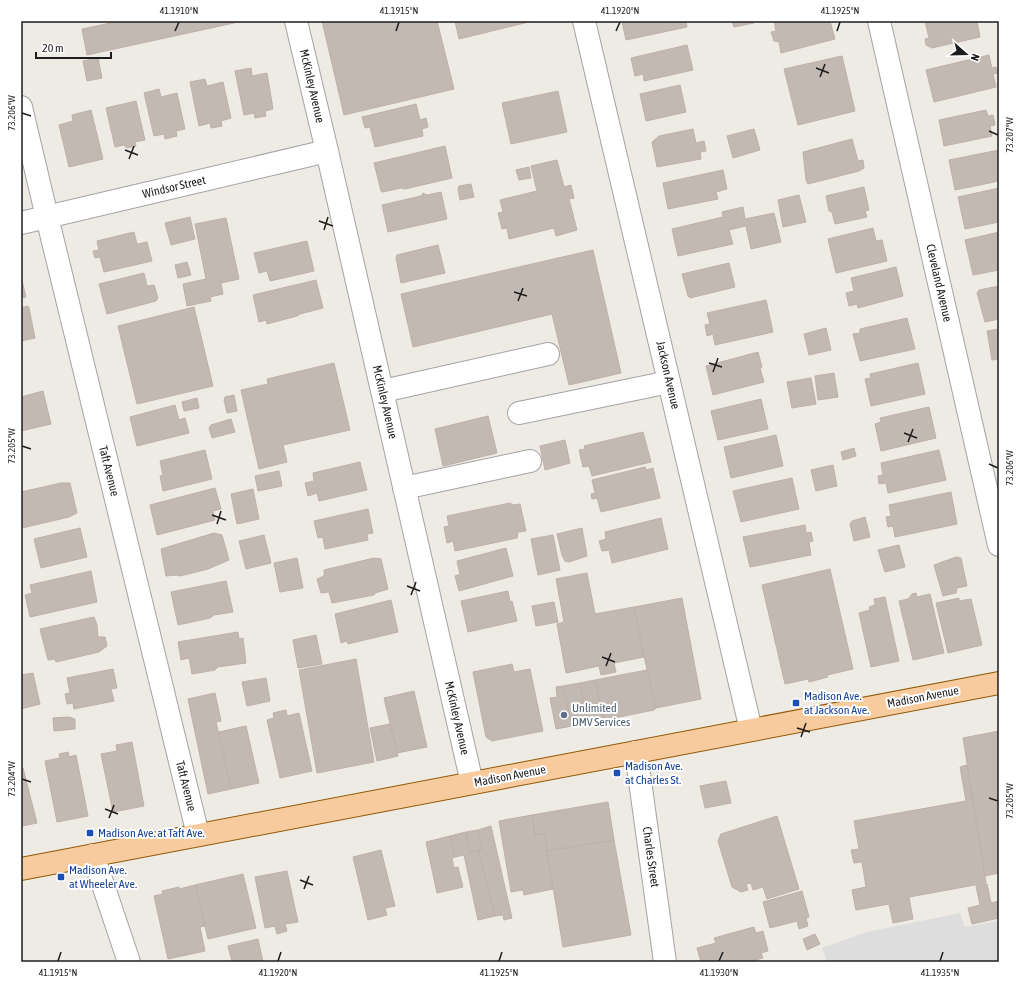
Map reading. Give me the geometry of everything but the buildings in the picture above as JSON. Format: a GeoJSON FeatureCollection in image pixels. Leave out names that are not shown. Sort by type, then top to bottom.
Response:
{"type":"FeatureCollection","features":[{"type":"Feature","properties":{"kind":"main road","name":"Madison Avenue"},"geometry":{"type":"LineString","coordinates":[[21,869],[999,683]]}},
{"type":"Feature","properties":{"kind":"street","name":"McKinley Avenue"},"geometry":{"type":"LineString","coordinates":[[296,21],[328,151],[472,783]]}},
{"type":"Feature","properties":{"kind":"street","name":"Jackson Avenue"},"geometry":{"type":"LineString","coordinates":[[584,21],[751,730]]}},
{"type":"Feature","properties":{"kind":"street","name":"Cleveland Avenue"},"geometry":{"type":"LineString","coordinates":[[879,21],[999,545]]}},
{"type":"Feature","properties":{"kind":"street","name":"Taft Avenue"},"geometry":{"type":"LineString","coordinates":[[21,107],[198,835]]}},
{"type":"Feature","properties":{"kind":"street","name":"Windsor Street"},"geometry":{"type":"LineString","coordinates":[[21,222],[328,151]]}},
{"type":"Feature","properties":{"kind":"street"},"geometry":{"type":"LineString","coordinates":[[383,391],[548,354]]}},
{"type":"Feature","properties":{"kind":"street"},"geometry":{"type":"LineString","coordinates":[[519,413],[669,382]]}},
{"type":"Feature","properties":{"kind":"street"},"geometry":{"type":"LineString","coordinates":[[404,488],[530,461]]}},
{"type":"Feature","properties":{"kind":"street","name":"Charles Street"},"geometry":{"type":"LineString","coordinates":[[636,752],[665,962]]}},
{"type":"Feature","properties":{"kind":"street"},"geometry":{"type":"LineString","coordinates":[[93,855],[129,962]]}},
{"type":"Feature","properties":{"kind":"shaded area"},"geometry":{"type":"Polygon","coordinates":[[[960,913],[965,927],[999,921],[999,962],[827,962],[822,948],[867,932],[960,913]]]}},
{"type":"Feature","properties":{"kind":"place","name":"Madison Ave. at Jackson Ave."},"geometry":{"type":"Point","coordinates":[796,703]}},
{"type":"Feature","properties":{"kind":"place","name":"Unlimited DMV Services"},"geometry":{"type":"Point","coordinates":[564,715]}},
{"type":"Feature","properties":{"kind":"place","name":"Madison Ave. at Charles St."},"geometry":{"type":"Point","coordinates":[617,773]}},
{"type":"Feature","properties":{"kind":"place","name":"Madison Ave. at Taft Ave."},"geometry":{"type":"Point","coordinates":[90,833]}},
{"type":"Feature","properties":{"kind":"place","name":"Madison Ave. at Wheeler Ave."},"geometry":{"type":"Point","coordinates":[61,877]}}]}
